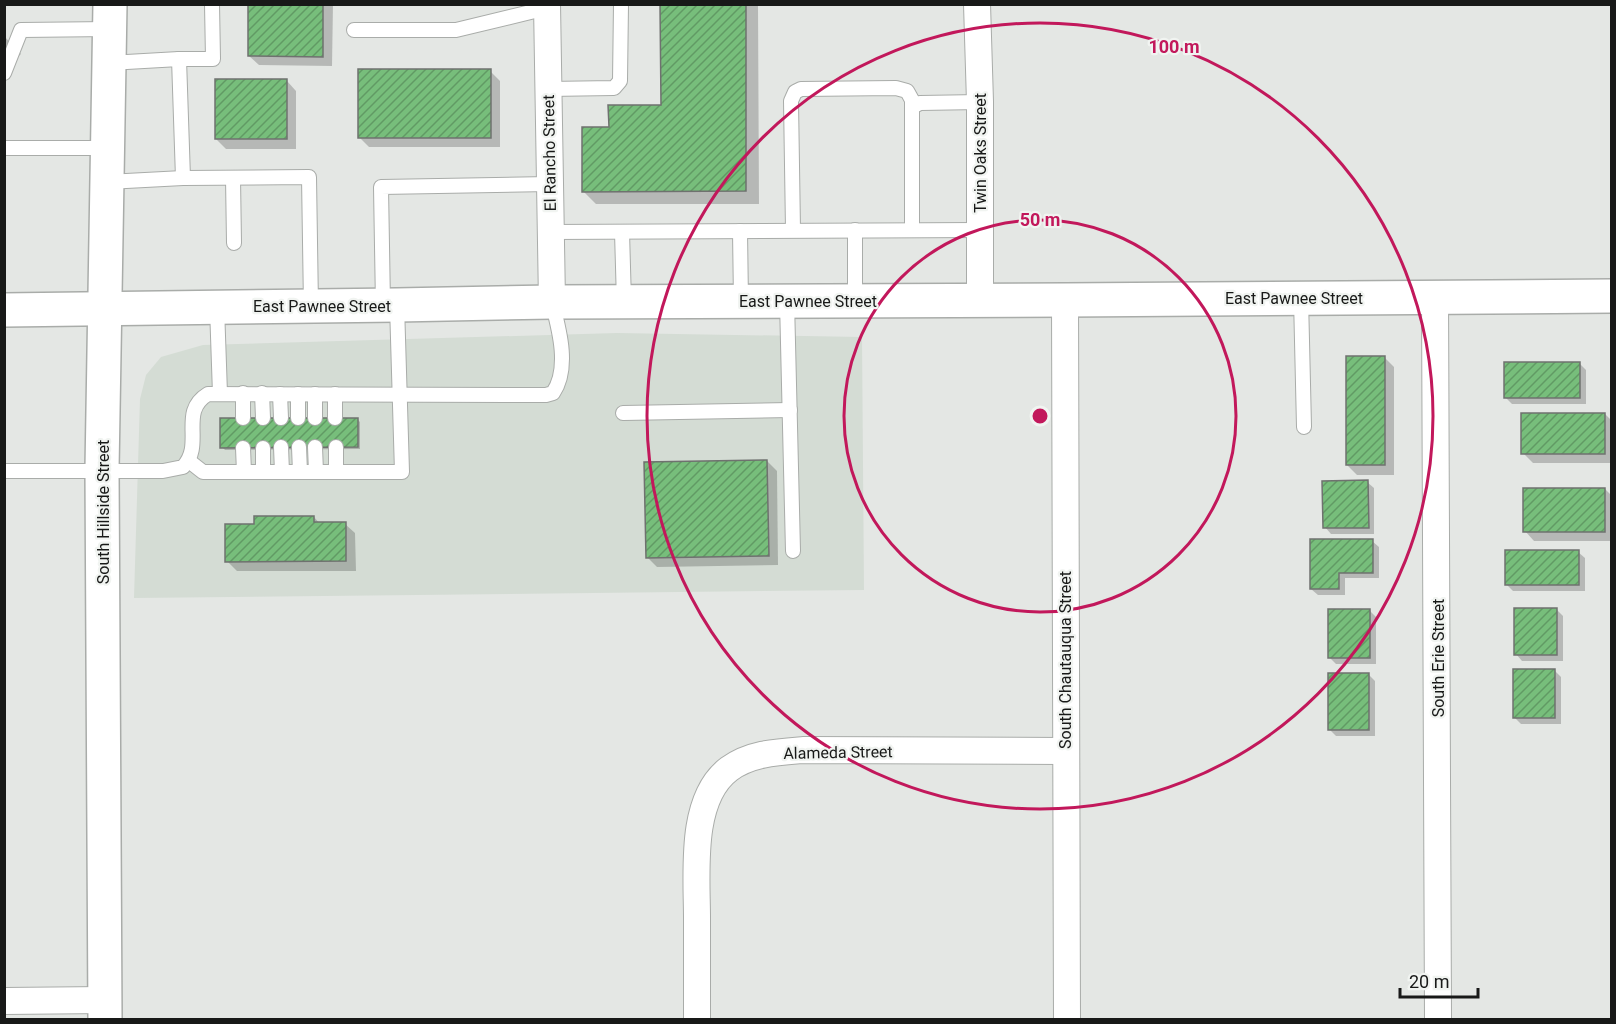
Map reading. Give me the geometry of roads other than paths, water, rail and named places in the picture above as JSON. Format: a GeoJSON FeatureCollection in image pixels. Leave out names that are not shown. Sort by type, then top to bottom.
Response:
{"type":"FeatureCollection","features":[{"type":"Feature","properties":{"kind":"main road","name":"South Hillside Street"},"geometry":{"type":"LineString","coordinates":[[105,1010],[102,469],[110,17]]}},
{"type":"Feature","properties":{"kind":"main road","name":"East Pawnee Street"},"geometry":{"type":"LineString","coordinates":[[4,310],[552,302],[1611,296]]}},
{"type":"Feature","properties":{"kind":"street","name":"Twin Oaks Street"},"geometry":{"type":"LineString","coordinates":[[978,4],[980,301]]}},
{"type":"Feature","properties":{"kind":"street","name":"El Rancho Street"},"geometry":{"type":"LineString","coordinates":[[547,6],[552,302]]}},
{"type":"Feature","properties":{"kind":"street","name":"South Erie Street"},"geometry":{"type":"LineString","coordinates":[[1435,297],[1438,1020]]}},
{"type":"Feature","properties":{"kind":"street","name":"South Chautauqua Street"},"geometry":{"type":"LineString","coordinates":[[1065,300],[1067,1020]]}},
{"type":"Feature","properties":{"kind":"street","name":"Alameda Street"},"geometry":{"type":"LineString","coordinates":[[697,1020],[696,851],[701,818],[711,790],[729,770],[763,753],[804,750],[1065,751]]}},
{"type":"Feature","properties":{"kind":"street"},"geometry":{"type":"LineString","coordinates":[[4,1001],[105,1010]]}},
{"type":"Feature","properties":{"kind":"lane"},"geometry":{"type":"LineString","coordinates":[[109,63],[213,59],[212,4]]}},
{"type":"Feature","properties":{"kind":"lane"},"geometry":{"type":"LineString","coordinates":[[548,89],[614,88],[620,81],[621,4]]}},
{"type":"Feature","properties":{"kind":"lane"},"geometry":{"type":"LineString","coordinates":[[354,30],[456,30],[547,6]]}},
{"type":"Feature","properties":{"kind":"lane"},"geometry":{"type":"LineString","coordinates":[[4,73],[21,30],[110,17]]}},
{"type":"Feature","properties":{"kind":"lane"},"geometry":{"type":"LineString","coordinates":[[179,59],[183,178]]}},
{"type":"Feature","properties":{"kind":"lane"},"geometry":{"type":"LineString","coordinates":[[793,231],[791,101],[795,92],[801,89],[896,88],[907,92],[912,100],[912,230]]}},
{"type":"Feature","properties":{"kind":"lane"},"geometry":{"type":"LineString","coordinates":[[912,107],[920,103],[980,102]]}},
{"type":"Feature","properties":{"kind":"lane"},"geometry":{"type":"LineString","coordinates":[[4,148],[108,148]]}},
{"type":"Feature","properties":{"kind":"lane"},"geometry":{"type":"LineString","coordinates":[[107,182],[183,178],[309,177],[311,306]]}},
{"type":"Feature","properties":{"kind":"lane"},"geometry":{"type":"LineString","coordinates":[[233,178],[234,243]]}},
{"type":"Feature","properties":{"kind":"lane"},"geometry":{"type":"LineString","coordinates":[[189,461],[203,472],[402,472],[401,394],[390,305],[381,187],[549,184]]}},
{"type":"Feature","properties":{"kind":"lane"},"geometry":{"type":"LineString","coordinates":[[855,230],[855,301]]}},
{"type":"Feature","properties":{"kind":"lane"},"geometry":{"type":"LineString","coordinates":[[550,232],[980,230]]}},
{"type":"Feature","properties":{"kind":"lane"},"geometry":{"type":"LineString","coordinates":[[740,231],[741,301]]}},
{"type":"Feature","properties":{"kind":"lane"},"geometry":{"type":"LineString","coordinates":[[621,232],[624,302]]}},
{"type":"Feature","properties":{"kind":"lane"},"geometry":{"type":"LineString","coordinates":[[1301,298],[1304,428]]}},
{"type":"Feature","properties":{"kind":"lane"},"geometry":{"type":"LineString","coordinates":[[787,301],[793,551]]}},
{"type":"Feature","properties":{"kind":"lane"},"geometry":{"type":"LineString","coordinates":[[4,471],[102,469],[163,471],[183,467],[193,454],[193,415],[196,405],[208,394],[546,395],[553,393],[561,376],[561,360],[558,325],[552,302]]}},
{"type":"Feature","properties":{"kind":"lane"},"geometry":{"type":"LineString","coordinates":[[217,307],[220,394]]}},
{"type":"Feature","properties":{"kind":"lane"},"geometry":{"type":"LineString","coordinates":[[243,393],[243,418]]}},
{"type":"Feature","properties":{"kind":"lane"},"geometry":{"type":"LineString","coordinates":[[262,393],[263,418]]}},
{"type":"Feature","properties":{"kind":"lane"},"geometry":{"type":"LineString","coordinates":[[280,394],[280,418]]}},
{"type":"Feature","properties":{"kind":"lane"},"geometry":{"type":"LineString","coordinates":[[298,394],[298,418]]}},
{"type":"Feature","properties":{"kind":"lane"},"geometry":{"type":"LineString","coordinates":[[315,394],[315,418]]}},
{"type":"Feature","properties":{"kind":"lane"},"geometry":{"type":"LineString","coordinates":[[335,394],[335,418]]}},
{"type":"Feature","properties":{"kind":"lane"},"geometry":{"type":"LineString","coordinates":[[623,413],[790,410]]}},
{"type":"Feature","properties":{"kind":"lane"},"geometry":{"type":"LineString","coordinates":[[243,447],[244,472]]}},
{"type":"Feature","properties":{"kind":"lane"},"geometry":{"type":"LineString","coordinates":[[263,447],[263,472]]}},
{"type":"Feature","properties":{"kind":"lane"},"geometry":{"type":"LineString","coordinates":[[281,447],[282,472]]}},
{"type":"Feature","properties":{"kind":"lane"},"geometry":{"type":"LineString","coordinates":[[299,447],[300,472]]}},
{"type":"Feature","properties":{"kind":"lane"},"geometry":{"type":"LineString","coordinates":[[315,447],[316,472]]}},
{"type":"Feature","properties":{"kind":"lane"},"geometry":{"type":"LineString","coordinates":[[336,447],[336,472]]}}]}
